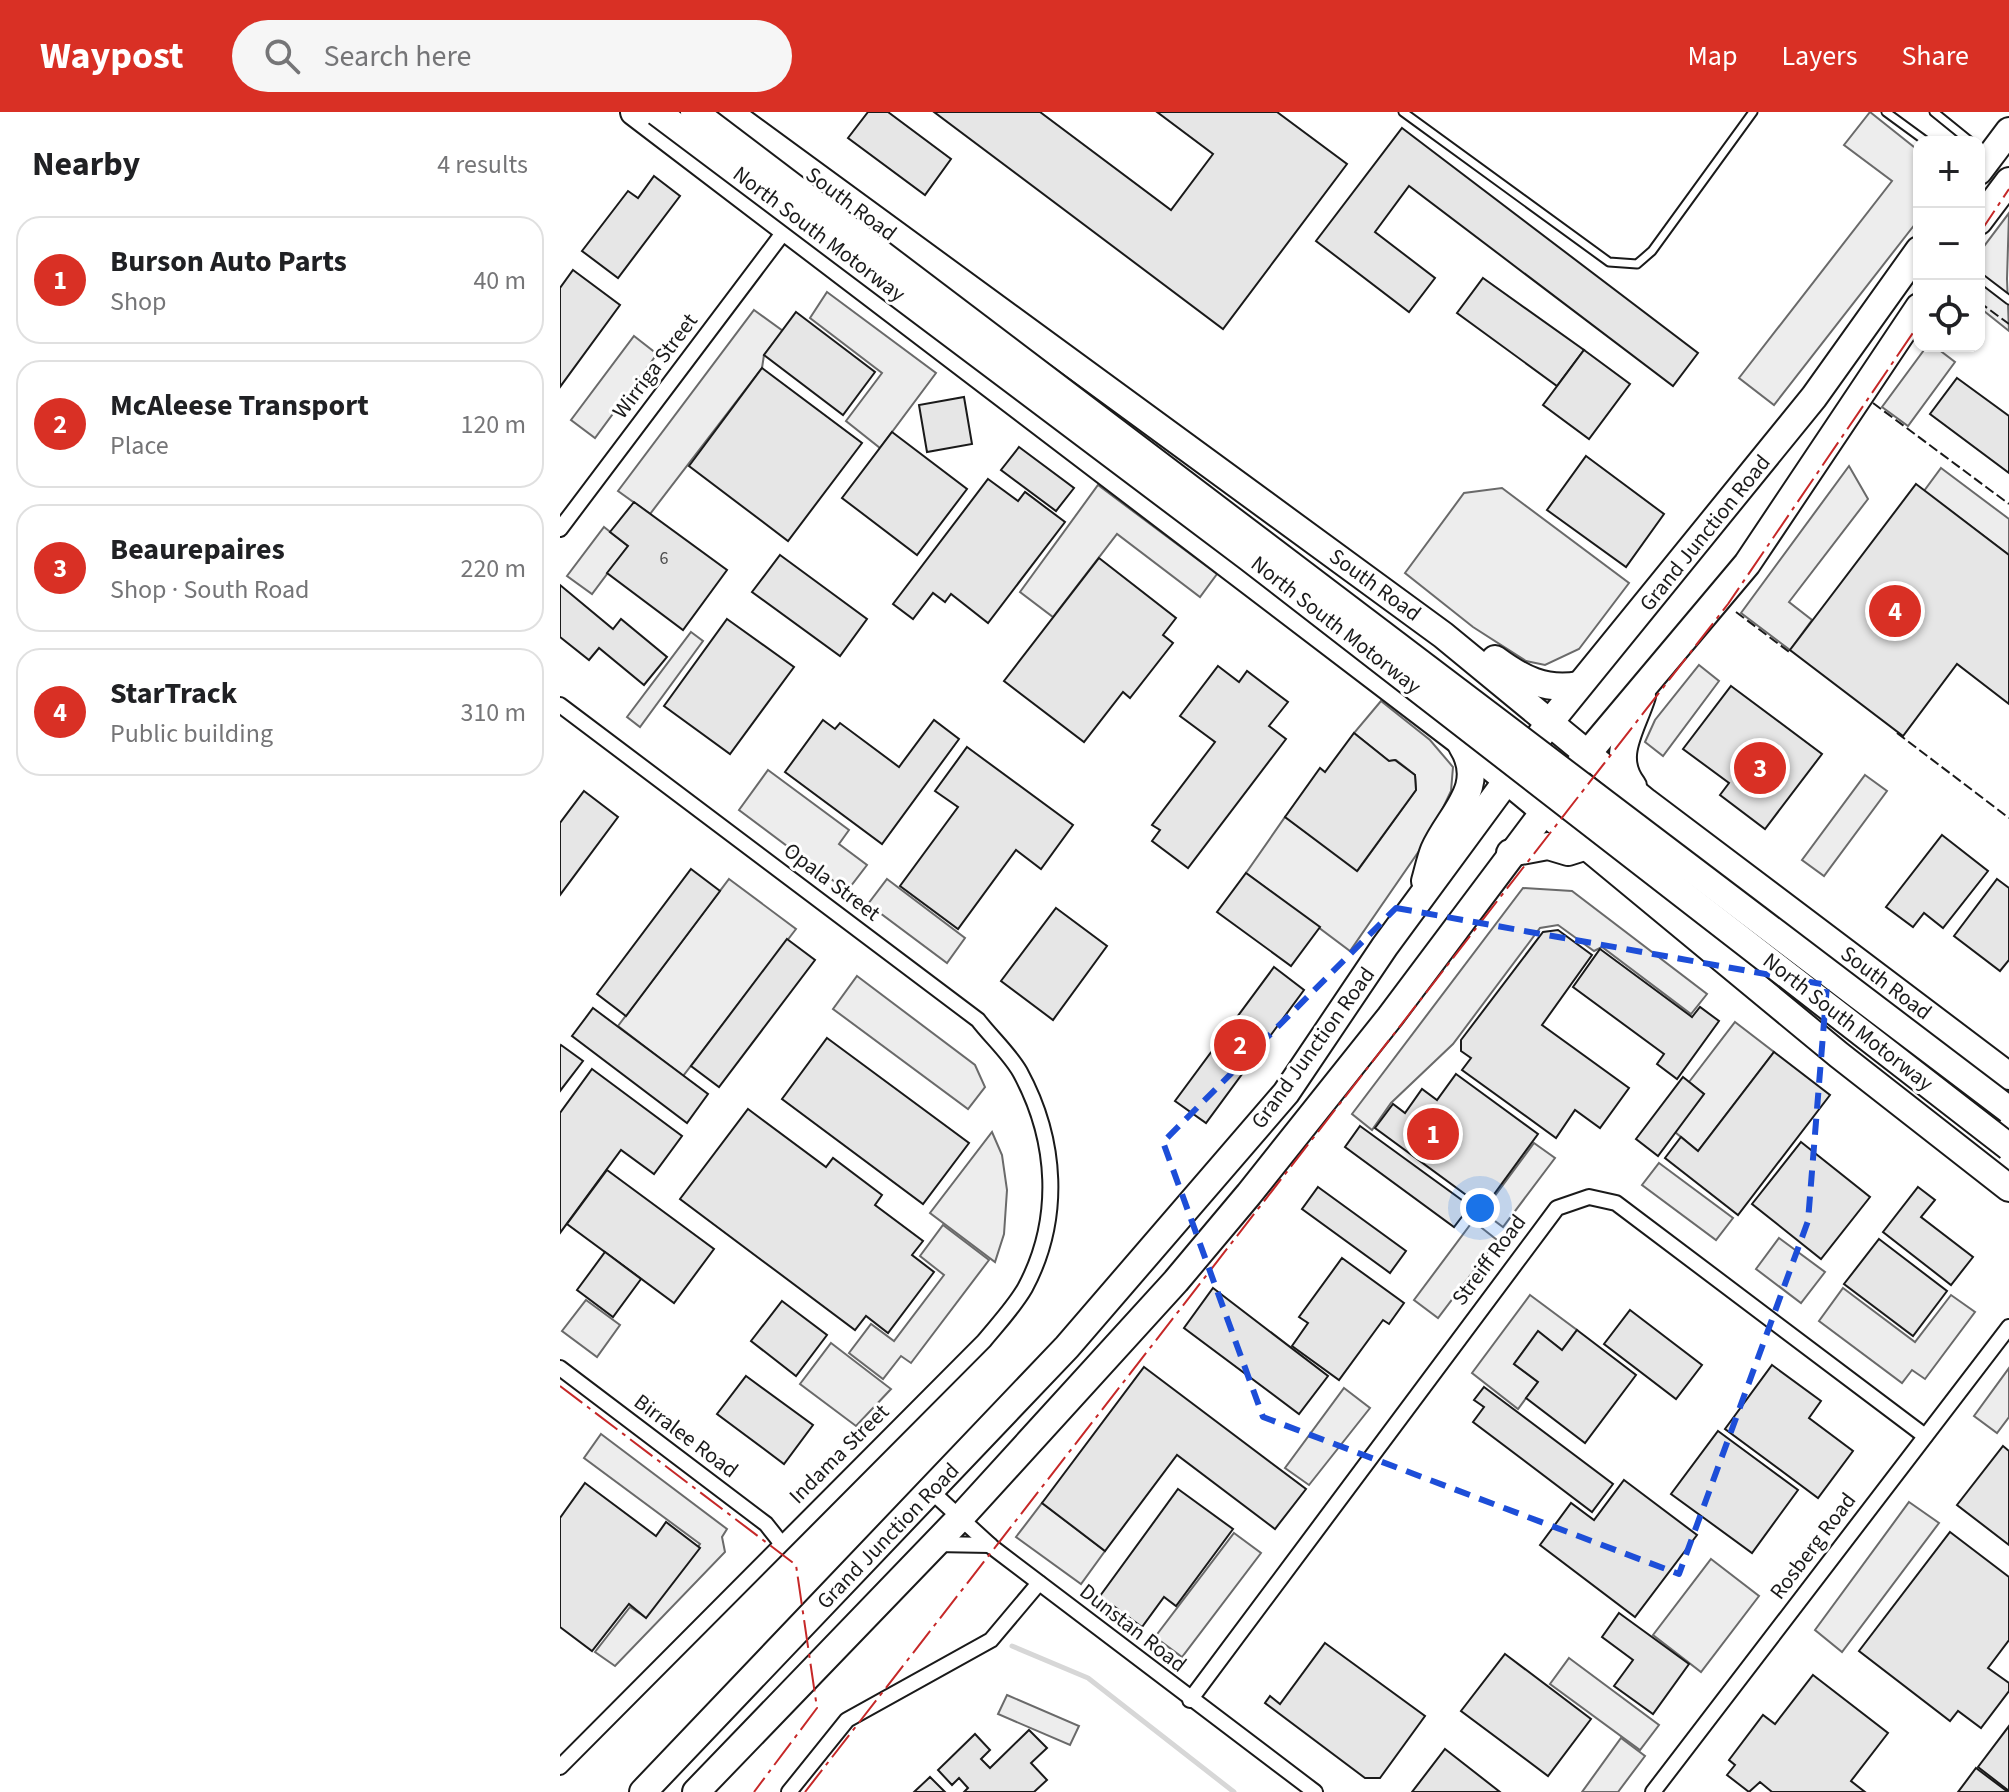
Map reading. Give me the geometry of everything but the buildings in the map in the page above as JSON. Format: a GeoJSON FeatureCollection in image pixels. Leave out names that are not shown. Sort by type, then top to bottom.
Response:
{"type":"FeatureCollection","features":[{"type":"Feature","properties":{"kind":"highway"},"geometry":{"type":"LineString","coordinates":[[634,112],[1458,740],[1839,1055],[2009,1188]]}},
{"type":"Feature","properties":{"kind":"highway","name":"North South Motorway"},"geometry":{"type":"LineString","coordinates":[[657,112],[1248,557],[2009,1147]]}},
{"type":"Feature","properties":{"kind":"highway","name":"North South Motorway"},"geometry":{"type":"LineString","coordinates":[[694,112],[2009,1110]]}},
{"type":"Feature","properties":{"kind":"highway","name":"South Road"},"geometry":{"type":"LineString","coordinates":[[728,112],[1443,635],[1646,802],[2009,1076]]}},
{"type":"Feature","properties":{"kind":"highway"},"geometry":{"type":"LineString","coordinates":[[1982,208],[1991,168],[2009,131]]}},
{"type":"Feature","properties":{"kind":"highway","name":"Grand Junction Road"},"geometry":{"type":"LineString","coordinates":[[643,1792],[1077,1335],[1286,1093],[1419,900],[1550,722],[1694,549],[1814,397],[1913,258]]}},
{"type":"Feature","properties":{"kind":"highway","name":"Grand Junction Road"},"geometry":{"type":"LineString","coordinates":[[696,1792],[961,1517],[1176,1281],[1249,1194],[1390,1017],[1588,753],[1747,564],[1913,316]]}},
{"type":"Feature","properties":{"kind":"highway"},"geometry":{"type":"LineString","coordinates":[[1443,635],[1479,648],[1532,682],[1555,689],[1579,685]]}},
{"type":"Feature","properties":{"kind":"highway"},"geometry":{"type":"LineString","coordinates":[[1458,740],[1489,732],[1501,716],[1496,678]]}},
{"type":"Feature","properties":{"kind":"highway"},"geometry":{"type":"LineString","coordinates":[[1645,685],[1620,755],[1629,782],[1646,802]]}},
{"type":"Feature","properties":{"kind":"highway"},"geometry":{"type":"LineString","coordinates":[[1419,900],[1435,849],[1460,809],[1472,776],[1472,762],[1458,740]]}},
{"type":"Feature","properties":{"kind":"highway"},"geometry":{"type":"LineString","coordinates":[[1510,853],[1548,846],[1568,852],[1587,846]]}},
{"type":"Feature","properties":{"kind":"street","name":"Wirriga Street"},"geometry":{"type":"LineString","coordinates":[[560,529],[786,229]]}},
{"type":"Feature","properties":{"kind":"street","name":"Opala Street"},"geometry":{"type":"LineString","coordinates":[[560,705],[978,1020],[1019,1070],[1044,1124]]}},
{"type":"Feature","properties":{"kind":"street","name":"Indama Street"},"geometry":{"type":"LineString","coordinates":[[560,1767],[984,1341],[1024,1288],[1043,1246],[1053,1196],[1044,1124]]}},
{"type":"Feature","properties":{"kind":"street","name":"Streiff Road"},"geometry":{"type":"LineString","coordinates":[[1190,1700],[1557,1208],[1589,1197],[1616,1203],[1925,1436]]}},
{"type":"Feature","properties":{"kind":"street","name":"Rosberg Road"},"geometry":{"type":"LineString","coordinates":[[1657,1791],[2009,1327]]}},
{"type":"Feature","properties":{"kind":"street","name":"Birralee Road"},"geometry":{"type":"LineString","coordinates":[[560,1368],[766,1524],[781,1543]]}},
{"type":"Feature","properties":{"kind":"street","name":"Dunstan Road"},"geometry":{"type":"LineString","coordinates":[[931,1491],[990,1545],[1315,1792]]}},
{"type":"Feature","properties":{"kind":"street","name":"Grand Junction Road"},"geometry":{"type":"LineString","coordinates":[[935,1544],[990,1545]]}},
{"type":"Feature","properties":{"kind":"street"},"geometry":{"type":"LineString","coordinates":[[789,1792],[847,1720],[991,1640],[1039,1583]]}},
{"type":"Feature","properties":{"kind":"lane"},"geometry":{"type":"LineString","coordinates":[[1403,112],[1609,262],[1637,264],[1652,251],[1753,112]]}},
{"type":"Feature","properties":{"kind":"lane"},"geometry":{"type":"LineString","coordinates":[[1886,112],[1919,136]]}},
{"type":"Feature","properties":{"kind":"lane"},"geometry":{"type":"LineString","coordinates":[[1934,112],[1991,168]]}},
{"type":"Feature","properties":{"kind":"lane"},"geometry":{"type":"LineString","coordinates":[[1983,280],[2009,300]]}},
{"type":"Feature","properties":{"kind":"highlighted area"},"geometry":{"type":"Polygon","coordinates":[[[1396,908],[1827,985],[1808,1221],[1679,1574],[1263,1417],[1163,1142],[1396,908]]]}},
{"type":"Feature","properties":{"kind":"shaded area"},"geometry":{"type":"Polygon","coordinates":[[[1870,112],[1913,146],[1913,227],[1774,405],[1739,378],[1892,181],[1844,145],[1870,112]]]}},
{"type":"Feature","properties":{"kind":"shaded area"},"geometry":{"type":"Polygon","coordinates":[[[2009,213],[2009,331],[1985,312],[1985,245],[2009,213]]]}},
{"type":"Feature","properties":{"kind":"shaded area"},"geometry":{"type":"Polygon","coordinates":[[[827,292],[936,373],[880,448],[846,421],[882,373],[810,318],[827,292]]]}},
{"type":"Feature","properties":{"kind":"shaded area"},"geometry":{"type":"Polygon","coordinates":[[[754,310],[783,331],[764,355],[762,368],[650,514],[618,491],[754,310]]]}},
{"type":"Feature","properties":{"kind":"shaded area"},"geometry":{"type":"Polygon","coordinates":[[[634,336],[657,354],[595,438],[571,420],[634,336]]]}},
{"type":"Feature","properties":{"kind":"shaded area"},"geometry":{"type":"Polygon","coordinates":[[[1923,352],[1942,352],[1955,362],[1908,426],[1882,407],[1923,352]]]}},
{"type":"Feature","properties":{"kind":"shaded area"},"geometry":{"type":"Polygon","coordinates":[[[1849,466],[1868,499],[1789,602],[1812,620],[1790,650],[1741,613],[1849,466]]]}},
{"type":"Feature","properties":{"kind":"shaded area"},"geometry":{"type":"Polygon","coordinates":[[[1941,468],[2009,519],[2009,555],[1924,491],[1941,468]]]}},
{"type":"Feature","properties":{"kind":"shaded area"},"geometry":{"type":"Polygon","coordinates":[[[1098,485],[1217,574],[1200,597],[1117,534],[1053,617],[1020,592],[1098,485]]]}},
{"type":"Feature","properties":{"kind":"shaded area"},"geometry":{"type":"Polygon","coordinates":[[[1502,488],[1629,583],[1579,649],[1545,665],[1526,661],[1473,627],[1405,573],[1464,493],[1502,488]]]}},
{"type":"Feature","properties":{"kind":"shaded area"},"geometry":{"type":"Polygon","coordinates":[[[604,527],[628,546],[592,594],[567,576],[604,527]]]}},
{"type":"Feature","properties":{"kind":"shaded area"},"geometry":{"type":"Polygon","coordinates":[[[691,632],[703,641],[640,727],[627,717],[691,632]]]}},
{"type":"Feature","properties":{"kind":"shaded area"},"geometry":{"type":"Polygon","coordinates":[[[1699,665],[1719,681],[1663,756],[1645,742],[1655,720],[1699,665]]]}},
{"type":"Feature","properties":{"kind":"shaded area"},"geometry":{"type":"Polygon","coordinates":[[[1381,701],[1430,740],[1453,767],[1451,791],[1430,835],[1350,951],[1246,873],[1285,817],[1358,870],[1416,790],[1415,775],[1396,760],[1389,761],[1354,733],[1381,701]]]}},
{"type":"Feature","properties":{"kind":"shaded area"},"geometry":{"type":"Polygon","coordinates":[[[768,770],[849,830],[839,844],[867,865],[847,891],[739,810],[768,770]]]}},
{"type":"Feature","properties":{"kind":"shaded area"},"geometry":{"type":"Polygon","coordinates":[[[1865,775],[1887,791],[1824,876],[1802,860],[1865,775]]]}},
{"type":"Feature","properties":{"kind":"shaded area"},"geometry":{"type":"Polygon","coordinates":[[[729,879],[796,929],[683,1076],[618,1026],[729,879]]]}},
{"type":"Feature","properties":{"kind":"shaded area"},"geometry":{"type":"Polygon","coordinates":[[[887,879],[965,938],[947,963],[868,904],[887,879]]]}},
{"type":"Feature","properties":{"kind":"shaded area"},"geometry":{"type":"Polygon","coordinates":[[[1523,888],[1572,891],[1707,994],[1691,1014],[1602,947],[1594,951],[1558,925],[1540,928],[1453,1044],[1391,1103],[1372,1130],[1352,1114],[1523,888]]]}},
{"type":"Feature","properties":{"kind":"shaded area"},"geometry":{"type":"Polygon","coordinates":[[[857,976],[975,1065],[985,1087],[968,1109],[833,1009],[857,976]]]}},
{"type":"Feature","properties":{"kind":"shaded area"},"geometry":{"type":"Polygon","coordinates":[[[1735,1022],[1774,1052],[1698,1151],[1675,1132],[1704,1094],[1689,1082],[1735,1022]]]}},
{"type":"Feature","properties":{"kind":"shaded area"},"geometry":{"type":"Polygon","coordinates":[[[992,1132],[1002,1155],[1007,1190],[1004,1234],[995,1262],[930,1213],[992,1132]]]}},
{"type":"Feature","properties":{"kind":"shaded area"},"geometry":{"type":"Polygon","coordinates":[[[1534,1143],[1555,1158],[1503,1227],[1483,1212],[1534,1143]]]}},
{"type":"Feature","properties":{"kind":"shaded area"},"geometry":{"type":"Polygon","coordinates":[[[1659,1163],[1733,1218],[1716,1240],[1642,1185],[1659,1163]]]}},
{"type":"Feature","properties":{"kind":"shaded area"},"geometry":{"type":"Polygon","coordinates":[[[1473,1221],[1497,1240],[1438,1318],[1414,1300],[1473,1221]]]}},
{"type":"Feature","properties":{"kind":"shaded area"},"geometry":{"type":"Polygon","coordinates":[[[943,1225],[989,1260],[911,1363],[901,1356],[883,1379],[849,1353],[871,1324],[894,1341],[944,1275],[920,1256],[943,1225]]]}},
{"type":"Feature","properties":{"kind":"shaded area"},"geometry":{"type":"Polygon","coordinates":[[[1779,1238],[1825,1272],[1801,1303],[1756,1269],[1779,1238]]]}},
{"type":"Feature","properties":{"kind":"shaded area"},"geometry":{"type":"Polygon","coordinates":[[[1843,1288],[1915,1342],[1951,1295],[1975,1312],[1925,1379],[1912,1370],[1902,1383],[1819,1321],[1843,1288]]]}},
{"type":"Feature","properties":{"kind":"shaded area"},"geometry":{"type":"Polygon","coordinates":[[[1530,1295],[1577,1330],[1562,1350],[1538,1332],[1514,1364],[1538,1382],[1518,1409],[1472,1373],[1530,1295]]]}},
{"type":"Feature","properties":{"kind":"shaded area"},"geometry":{"type":"Polygon","coordinates":[[[586,1300],[620,1325],[597,1357],[562,1331],[586,1300]]]}},
{"type":"Feature","properties":{"kind":"shaded area"},"geometry":{"type":"Polygon","coordinates":[[[831,1343],[891,1389],[856,1426],[800,1384],[831,1343]]]}},
{"type":"Feature","properties":{"kind":"shaded area"},"geometry":{"type":"Polygon","coordinates":[[[2009,1368],[2009,1417],[1997,1433],[1974,1416],[2009,1368]]]}},
{"type":"Feature","properties":{"kind":"shaded area"},"geometry":{"type":"Polygon","coordinates":[[[1344,1388],[1370,1408],[1309,1485],[1285,1468],[1344,1388]]]}},
{"type":"Feature","properties":{"kind":"shaded area"},"geometry":{"type":"Polygon","coordinates":[[[601,1434],[727,1529],[722,1537],[725,1552],[615,1666],[595,1652],[630,1607],[645,1617],[700,1544],[584,1458],[601,1434]]]}},
{"type":"Feature","properties":{"kind":"shaded area"},"geometry":{"type":"Polygon","coordinates":[[[1909,1502],[1939,1523],[1842,1652],[1815,1630],[1909,1502]]]}},
{"type":"Feature","properties":{"kind":"shaded area"},"geometry":{"type":"Polygon","coordinates":[[[1042,1503],[1105,1551],[1081,1584],[1016,1537],[1042,1503]]]}},
{"type":"Feature","properties":{"kind":"shaded area"},"geometry":{"type":"Polygon","coordinates":[[[1234,1533],[1261,1553],[1182,1657],[1155,1637],[1234,1533]]]}},
{"type":"Feature","properties":{"kind":"shaded area"},"geometry":{"type":"Polygon","coordinates":[[[1711,1559],[1759,1596],[1701,1672],[1653,1635],[1711,1559]]]}},
{"type":"Feature","properties":{"kind":"shaded area"},"geometry":{"type":"Polygon","coordinates":[[[1569,1658],[1659,1725],[1640,1750],[1550,1684],[1569,1658]]]}},
{"type":"Feature","properties":{"kind":"shaded area"},"geometry":{"type":"Polygon","coordinates":[[[1007,1695],[1079,1726],[1070,1745],[998,1714],[1007,1695]]]}},
{"type":"Feature","properties":{"kind":"shaded area"},"geometry":{"type":"Polygon","coordinates":[[[1621,1738],[1645,1756],[1618,1792],[1582,1792],[1621,1738]]]}},
{"type":"Feature","properties":{"kind":"waterway"},"geometry":{"type":"LineString","coordinates":[[1012,1646],[1088,1678],[1234,1792]]}},
{"type":"Feature","properties":{"kind":"fence"},"geometry":{"type":"LineString","coordinates":[[1985,306],[2009,324]]}},
{"type":"Feature","properties":{"kind":"fence"},"geometry":{"type":"LineString","coordinates":[[1873,403],[2009,504]]}},
{"type":"Feature","properties":{"kind":"fence"},"geometry":{"type":"LineString","coordinates":[[1736,612],[1792,654]]}},
{"type":"Feature","properties":{"kind":"fence"},"geometry":{"type":"LineString","coordinates":[[1897,733],[2009,818]]}},
{"type":"Feature","properties":{"kind":"power"},"geometry":{"type":"LineString","coordinates":[[1985,225],[2009,189]]}},
{"type":"Feature","properties":{"kind":"power"},"geometry":{"type":"LineString","coordinates":[[805,1792],[1728,604],[1913,333]]}},
{"type":"Feature","properties":{"kind":"power"},"geometry":{"type":"LineString","coordinates":[[560,1386],[796,1565],[817,1708],[754,1792]]}},
{"type":"Feature","properties":{"kind":"place","name":"StarTrack"},"geometry":{"type":"Point","coordinates":[1895,611]}},
{"type":"Feature","properties":{"kind":"place","name":"Beaurepaires"},"geometry":{"type":"Point","coordinates":[1760,768]}},
{"type":"Feature","properties":{"kind":"place","name":"McAleese Transport"},"geometry":{"type":"Point","coordinates":[1240,1045]}},
{"type":"Feature","properties":{"kind":"place","name":"Burson Auto Parts"},"geometry":{"type":"Point","coordinates":[1433,1134]}}]}
